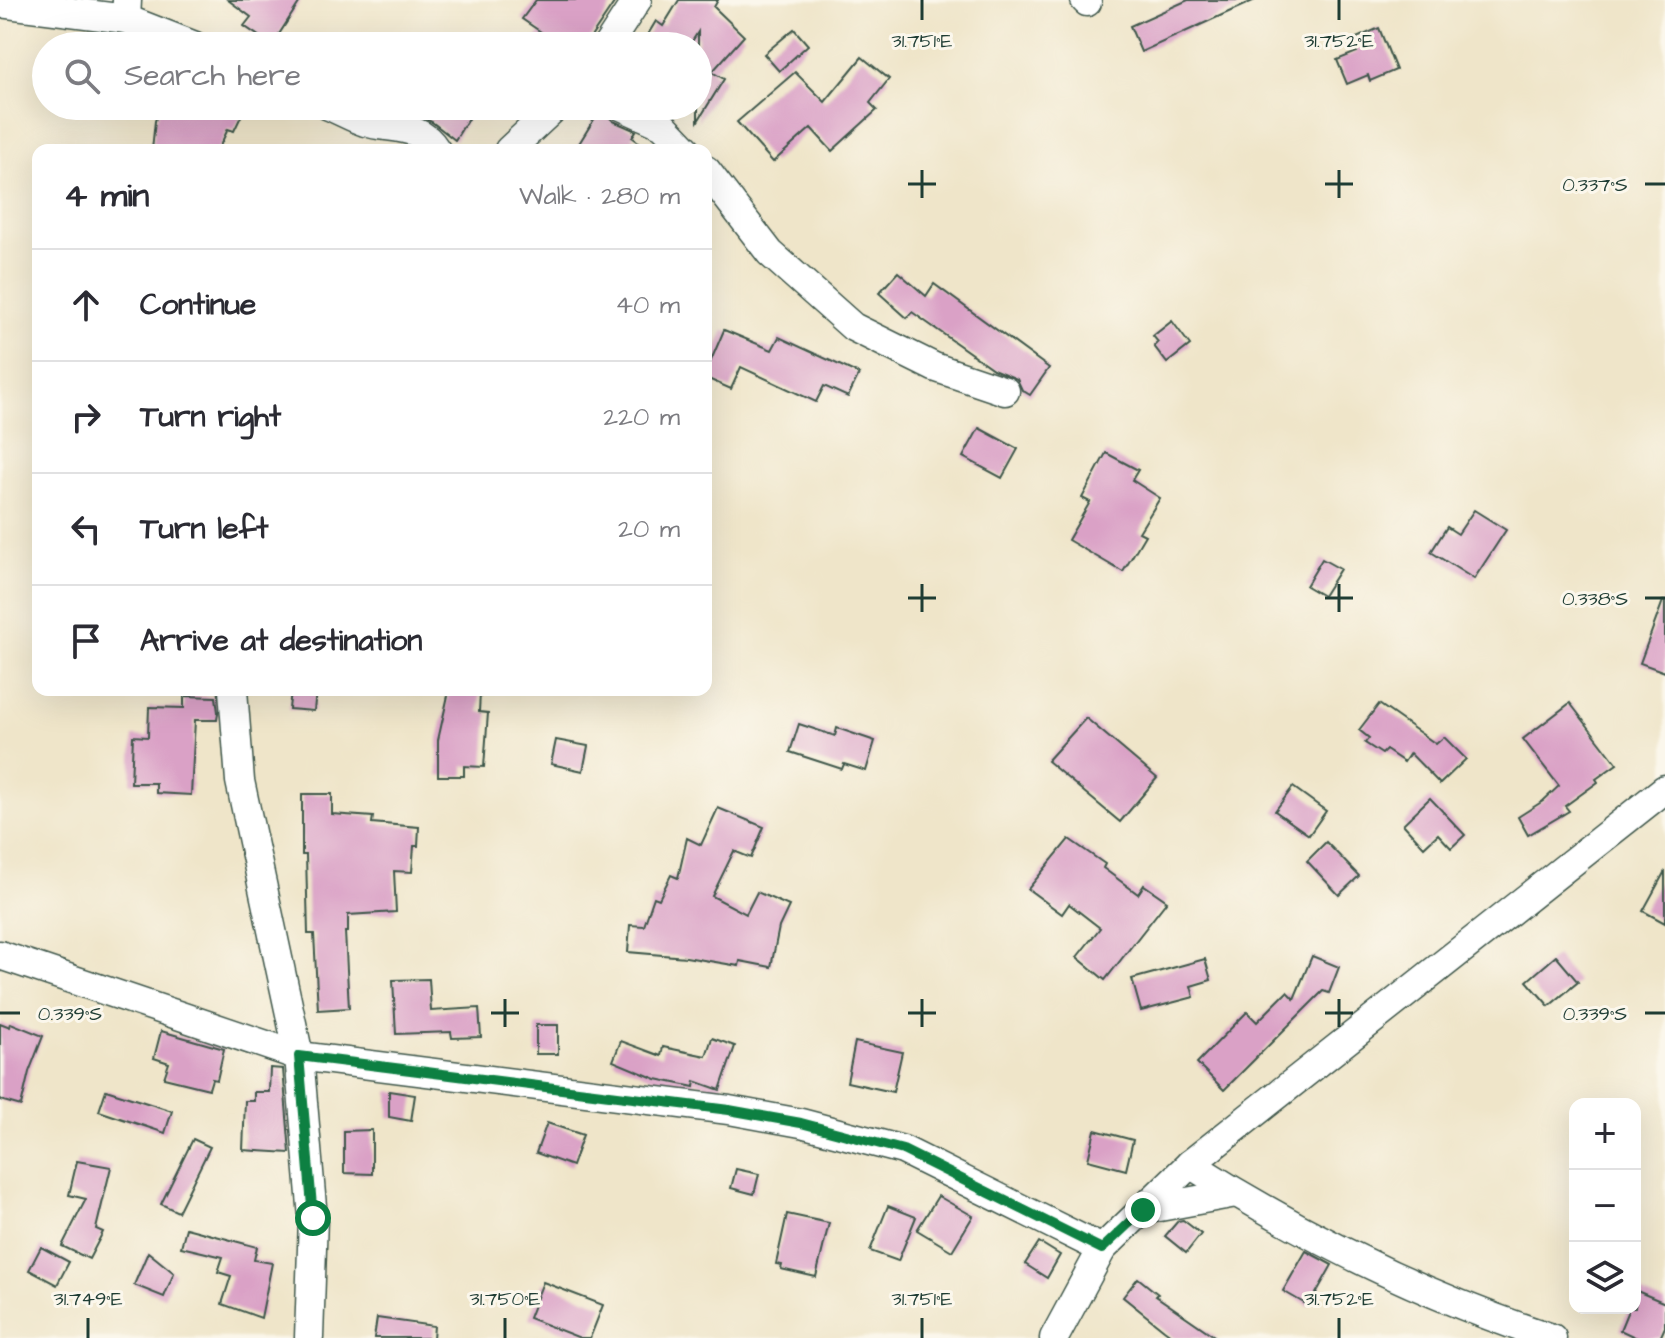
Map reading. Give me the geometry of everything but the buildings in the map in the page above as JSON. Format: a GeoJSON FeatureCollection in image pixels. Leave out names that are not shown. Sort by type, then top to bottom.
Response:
{"type":"FeatureCollection","features":[{"type":"Feature","properties":{"kind":"street"},"geometry":{"type":"LineString","coordinates":[[616,32],[637,0]]}},
{"type":"Feature","properties":{"kind":"street"},"geometry":{"type":"LineString","coordinates":[[0,3],[126,10],[168,32]]}},
{"type":"Feature","properties":{"kind":"street"},"geometry":{"type":"LineString","coordinates":[[360,120],[404,127],[432,144]]}},
{"type":"Feature","properties":{"kind":"street"},"geometry":{"type":"LineString","coordinates":[[515,144],[541,120]]}},
{"type":"Feature","properties":{"kind":"street"},"geometry":{"type":"LineString","coordinates":[[652,120],[663,125],[681,144]]}},
{"type":"Feature","properties":{"kind":"street"},"geometry":{"type":"LineString","coordinates":[[712,178],[770,253],[853,327],[934,367],[1005,391]]}},
{"type":"Feature","properties":{"kind":"street"},"geometry":{"type":"LineString","coordinates":[[233,696],[240,781],[299,1056],[313,1218],[309,1338]]}},
{"type":"Feature","properties":{"kind":"street"},"geometry":{"type":"LineString","coordinates":[[1054,1338],[1102,1249],[1190,1164],[1665,789]]}},
{"type":"Feature","properties":{"kind":"street"},"geometry":{"type":"LineString","coordinates":[[0,955],[299,1056],[729,1110],[801,1123],[903,1150],[1102,1249]]}},
{"type":"Feature","properties":{"kind":"street"},"geometry":{"type":"LineString","coordinates":[[1190,1164],[1236,1193],[1379,1270],[1484,1316],[1552,1338]]}},
{"type":"Feature","properties":{"kind":"street"},"geometry":{"type":"LineString","coordinates":[[1143,1210],[1236,1193]]}},
{"type":"Feature","properties":{"kind":"route"},"geometry":{"type":"LineString","coordinates":[[313,1218],[299,1056],[729,1110],[801,1123],[903,1150],[1102,1249],[1143,1210]]}}]}
